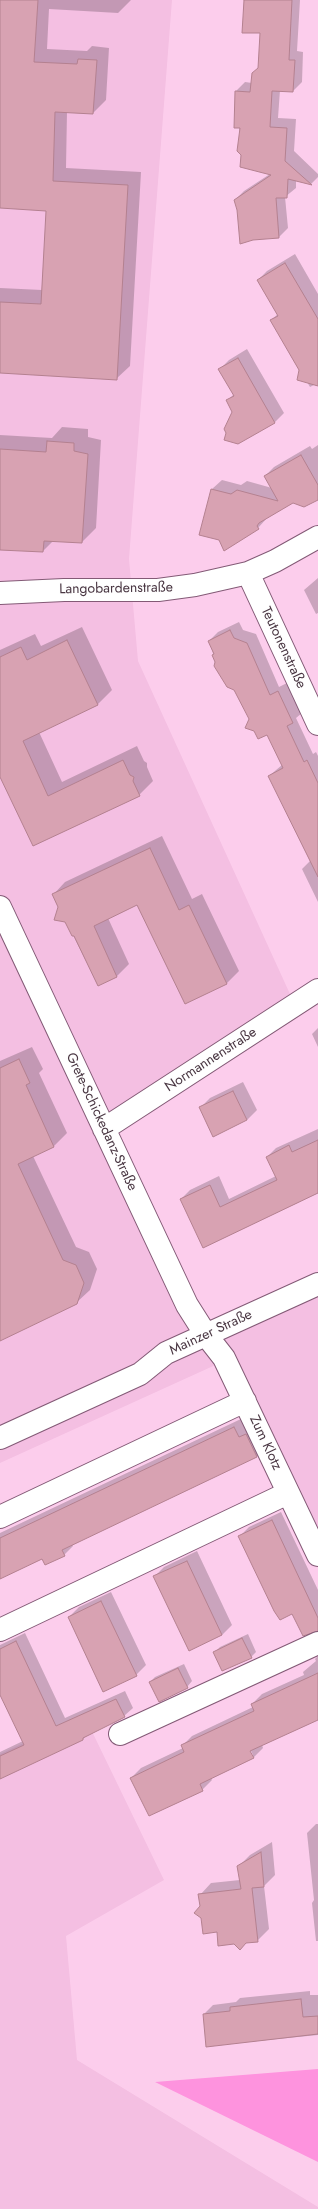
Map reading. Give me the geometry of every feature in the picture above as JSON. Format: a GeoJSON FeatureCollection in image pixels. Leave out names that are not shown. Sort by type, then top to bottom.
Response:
{"type":"FeatureCollection","features":[{"type":"Feature","properties":{"kind":"street","name":"Langobardenstraße"},"geometry":{"type":"LineString","coordinates":[[0,593],[64,590],[158,590],[195,585],[248,573],[275,561],[318,537]]}},
{"type":"Feature","properties":{"kind":"street","name":"Teutonenstraße"},"geometry":{"type":"LineString","coordinates":[[248,573],[318,724]]}},
{"type":"Feature","properties":{"kind":"street","name":"Grete-Schickedanz-Straße"},"geometry":{"type":"LineString","coordinates":[[0,907],[187,1305],[206,1335]]}},
{"type":"Feature","properties":{"kind":"street","name":"Normannenstraße"},"geometry":{"type":"LineString","coordinates":[[104,1129],[318,990]]}},
{"type":"Feature","properties":{"kind":"street","name":"Mainzer Straße"},"geometry":{"type":"LineString","coordinates":[[0,1438],[140,1374],[166,1353],[318,1284]]}},
{"type":"Feature","properties":{"kind":"street","name":"Zum Klotz"},"geometry":{"type":"LineString","coordinates":[[206,1335],[224,1358],[318,1555]]}},
{"type":"Feature","properties":{"kind":"street"},"geometry":{"type":"LineString","coordinates":[[0,1517],[245,1401]]}},
{"type":"Feature","properties":{"kind":"street"},"geometry":{"type":"LineString","coordinates":[[0,1630],[288,1493]]}},
{"type":"Feature","properties":{"kind":"street"},"geometry":{"type":"LineString","coordinates":[[120,1734],[318,1643]]}},
{"type":"Feature","properties":{"kind":"shaded area"},"geometry":{"type":"Polygon","coordinates":[[[0,0],[172,0],[129,559],[138,661],[295,1005],[104,1129],[206,1335],[318,1284],[318,1568],[222,1362],[0,1463],[0,0]]]}},
{"type":"Feature","properties":{"kind":"shaded area"},"geometry":{"type":"Polygon","coordinates":[[[84,1715],[164,1880],[66,1936],[77,2060],[318,2207],[318,2209],[0,2209],[0,1754],[84,1715]]]}},
{"type":"Feature","properties":{"kind":"shaded area"},"geometry":{"type":"Polygon","coordinates":[[[318,2069],[318,2162],[155,2082],[318,2069]]]}},
{"type":"Feature","properties":{"kind":"building"},"geometry":{"type":"Polygon","coordinates":[[[0,0],[38,0],[34,62],[77,64],[78,59],[97,60],[93,114],[55,112],[53,181],[128,185],[117,380],[0,373],[0,302],[41,304],[46,211],[0,208],[0,0]]]}},
{"type":"Feature","properties":{"kind":"building"},"geometry":{"type":"Polygon","coordinates":[[[244,0],[292,0],[289,60],[295,60],[293,92],[272,91],[270,127],[287,128],[285,161],[312,185],[288,179],[287,198],[276,198],[279,238],[253,240],[240,244],[237,210],[234,200],[271,175],[240,167],[241,155],[237,151],[240,128],[234,128],[235,91],[250,92],[252,73],[258,68],[260,33],[242,33],[244,0]]]}},
{"type":"Feature","properties":{"kind":"building"},"geometry":{"type":"Polygon","coordinates":[[[285,263],[318,319],[318,386],[297,380],[299,370],[270,320],[278,316],[257,280],[285,263]]]}},
{"type":"Feature","properties":{"kind":"building"},"geometry":{"type":"Polygon","coordinates":[[[238,358],[275,423],[238,444],[224,440],[226,433],[224,429],[232,412],[226,400],[234,396],[218,369],[238,358]]]}},
{"type":"Feature","properties":{"kind":"building"},"geometry":{"type":"Polygon","coordinates":[[[47,441],[74,443],[74,451],[88,454],[82,543],[44,541],[43,552],[0,550],[0,449],[46,452],[47,441]]]}},
{"type":"Feature","properties":{"kind":"building"},"geometry":{"type":"Polygon","coordinates":[[[301,455],[318,485],[318,500],[304,507],[293,503],[259,523],[257,526],[259,529],[224,551],[219,540],[199,535],[211,489],[231,494],[237,490],[278,501],[264,476],[301,455]]]}},
{"type":"Feature","properties":{"kind":"building"},"geometry":{"type":"Polygon","coordinates":[[[230,630],[234,638],[247,643],[270,695],[278,691],[293,723],[287,726],[304,762],[307,760],[318,783],[318,877],[268,776],[283,768],[267,735],[258,739],[254,731],[245,728],[249,719],[234,690],[227,687],[214,666],[215,662],[212,655],[214,654],[208,641],[230,630]]]}},
{"type":"Feature","properties":{"kind":"building"},"geometry":{"type":"Polygon","coordinates":[[[67,640],[98,705],[23,741],[48,796],[123,760],[130,775],[134,777],[133,781],[140,796],[33,846],[0,777],[0,657],[21,647],[27,660],[67,640]]]}},
{"type":"Feature","properties":{"kind":"building"},"geometry":{"type":"Polygon","coordinates":[[[150,848],[179,910],[189,905],[227,984],[185,1004],[137,905],[94,926],[117,977],[98,986],[74,936],[72,936],[65,922],[54,920],[58,907],[52,894],[150,848]]]}},
{"type":"Feature","properties":{"kind":"building"},"geometry":{"type":"Polygon","coordinates":[[[19,1059],[30,1083],[26,1085],[54,1147],[18,1164],[63,1260],[76,1265],[84,1283],[77,1304],[0,1341],[0,1068],[19,1059]]]}},
{"type":"Feature","properties":{"kind":"building"},"geometry":{"type":"Polygon","coordinates":[[[233,1091],[247,1120],[213,1137],[199,1107],[233,1091]]]}},
{"type":"Feature","properties":{"kind":"building"},"geometry":{"type":"Polygon","coordinates":[[[318,1140],[318,1193],[203,1248],[180,1199],[210,1185],[220,1207],[277,1180],[266,1157],[289,1145],[292,1152],[318,1140]]]}},
{"type":"Feature","properties":{"kind":"building"},"geometry":{"type":"Polygon","coordinates":[[[234,1427],[239,1437],[246,1434],[257,1457],[62,1550],[65,1556],[45,1565],[42,1559],[0,1579],[0,1538],[234,1427]]]}},
{"type":"Feature","properties":{"kind":"building"},"geometry":{"type":"Polygon","coordinates":[[[272,1520],[318,1618],[318,1631],[303,1636],[292,1614],[280,1620],[274,1611],[238,1536],[272,1520]]]}},
{"type":"Feature","properties":{"kind":"building"},"geometry":{"type":"Polygon","coordinates":[[[187,1561],[222,1635],[189,1651],[153,1576],[187,1561]]]}},
{"type":"Feature","properties":{"kind":"building"},"geometry":{"type":"Polygon","coordinates":[[[101,1601],[137,1676],[103,1692],[68,1617],[101,1601]]]}},
{"type":"Feature","properties":{"kind":"building"},"geometry":{"type":"Polygon","coordinates":[[[242,1638],[252,1658],[222,1671],[213,1652],[242,1638]]]}},
{"type":"Feature","properties":{"kind":"building"},"geometry":{"type":"Polygon","coordinates":[[[16,1641],[56,1726],[116,1699],[125,1717],[83,1738],[83,1740],[0,1779],[0,1756],[24,1745],[0,1695],[0,1649],[16,1641]]]}},
{"type":"Feature","properties":{"kind":"building"},"geometry":{"type":"Polygon","coordinates":[[[178,1668],[188,1688],[159,1702],[149,1682],[178,1668]]]}},
{"type":"Feature","properties":{"kind":"building"},"geometry":{"type":"Polygon","coordinates":[[[318,1673],[318,1720],[250,1751],[254,1758],[200,1784],[203,1791],[149,1816],[130,1778],[184,1752],[181,1745],[254,1711],[251,1704],[318,1673]]]}},
{"type":"Feature","properties":{"kind":"building"},"geometry":{"type":"Polygon","coordinates":[[[261,1852],[264,1887],[252,1888],[258,1942],[246,1943],[240,1950],[234,1944],[218,1946],[217,1932],[203,1934],[201,1918],[194,1913],[200,1906],[198,1894],[241,1889],[237,1866],[261,1852]]]}},
{"type":"Feature","properties":{"kind":"building"},"geometry":{"type":"Polygon","coordinates":[[[301,1999],[303,2017],[318,2016],[318,2034],[206,2047],[203,2014],[230,2011],[230,2007],[301,1999]]]}}]}
